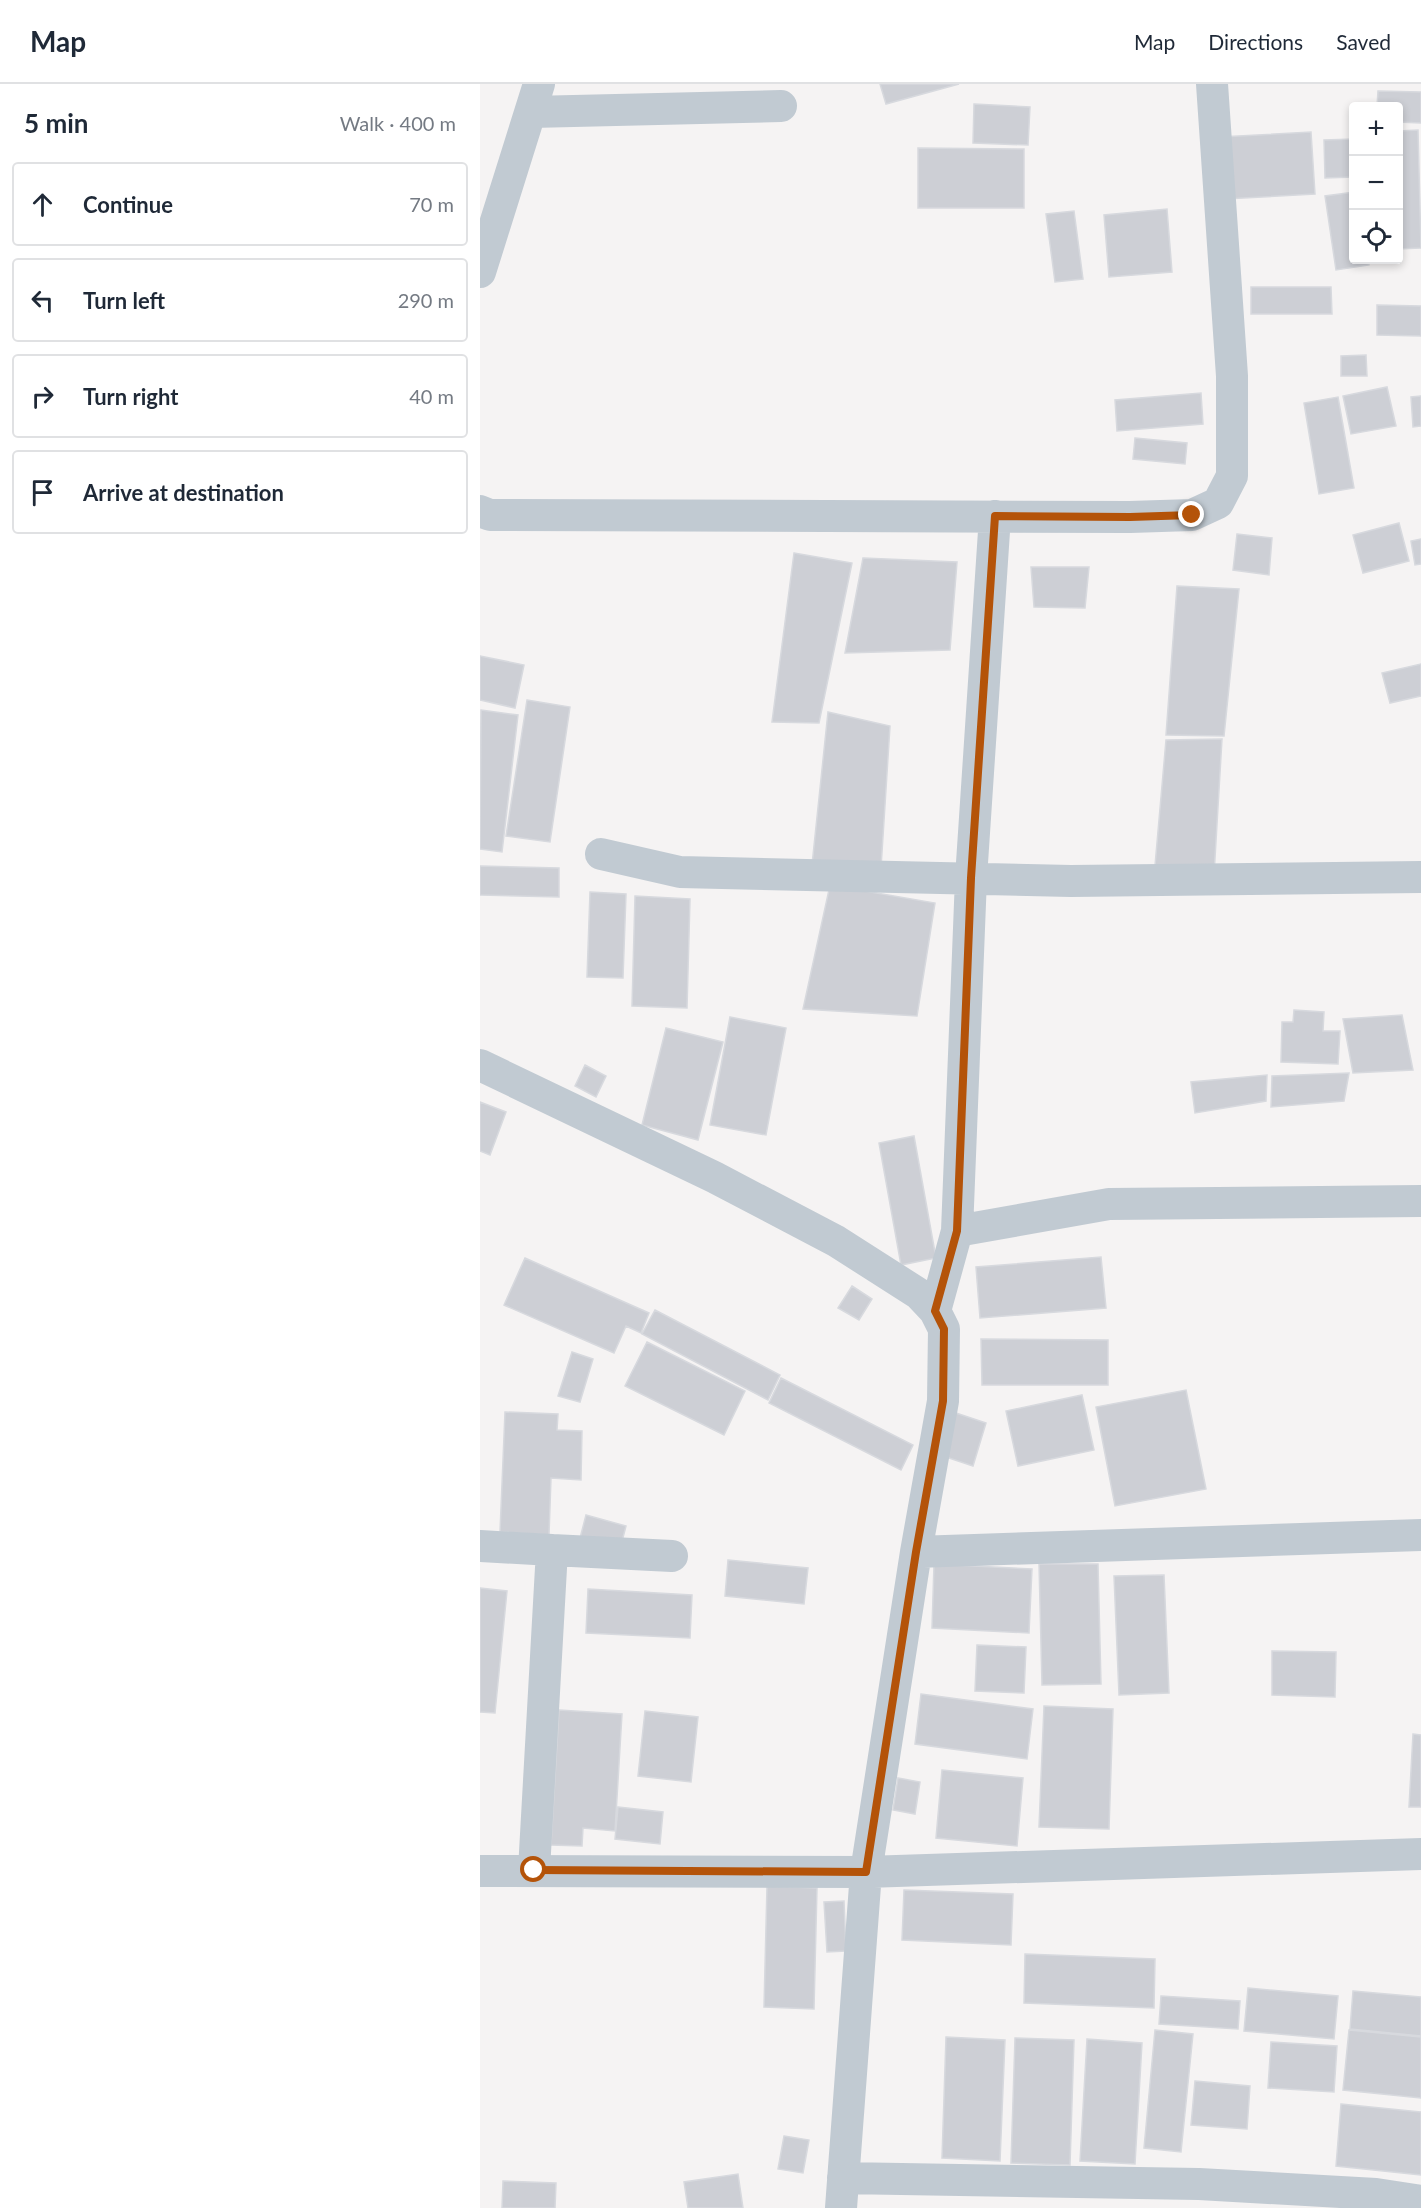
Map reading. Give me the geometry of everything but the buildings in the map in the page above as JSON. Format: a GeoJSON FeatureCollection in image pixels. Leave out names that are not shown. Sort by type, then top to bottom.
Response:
{"type":"FeatureCollection","features":[{"type":"Feature","properties":{"kind":"street"},"geometry":{"type":"LineString","coordinates":[[480,511],[490,515],[1130,517],[1192,515],[1218,503],[1232,476],[1232,376],[1212,84]]}},
{"type":"Feature","properties":{"kind":"street"},"geometry":{"type":"LineString","coordinates":[[480,272],[535,98],[781,106]]}},
{"type":"Feature","properties":{"kind":"street"},"geometry":{"type":"LineString","coordinates":[[935,1311],[957,1231],[971,878],[995,516]]}},
{"type":"Feature","properties":{"kind":"street"},"geometry":{"type":"LineString","coordinates":[[601,854],[680,872],[1094,880],[1421,878]]}},
{"type":"Feature","properties":{"kind":"street"},"geometry":{"type":"LineString","coordinates":[[480,1065],[714,1177],[836,1241],[919,1294],[935,1311],[944,1329],[943,1401],[916,1552],[866,1872],[842,2193],[1198,2184],[1376,2194],[1421,2201]]}},
{"type":"Feature","properties":{"kind":"street"},"geometry":{"type":"LineString","coordinates":[[957,1231],[1109,1204],[1421,1201]]}},
{"type":"Feature","properties":{"kind":"street"},"geometry":{"type":"LineString","coordinates":[[916,1552],[1421,1535]]}},
{"type":"Feature","properties":{"kind":"street"},"geometry":{"type":"LineString","coordinates":[[480,1546],[672,1556]]}},
{"type":"Feature","properties":{"kind":"street"},"geometry":{"type":"LineString","coordinates":[[534,1870],[552,1551]]}},
{"type":"Feature","properties":{"kind":"street"},"geometry":{"type":"LineString","coordinates":[[480,1871],[866,1872],[1421,1854]]}},
{"type":"Feature","properties":{"kind":"route"},"geometry":{"type":"LineString","coordinates":[[534,1870],[866,1872],[916,1552],[943,1401],[944,1329],[935,1311],[957,1231],[971,878],[995,516],[1192,515]]}}]}
